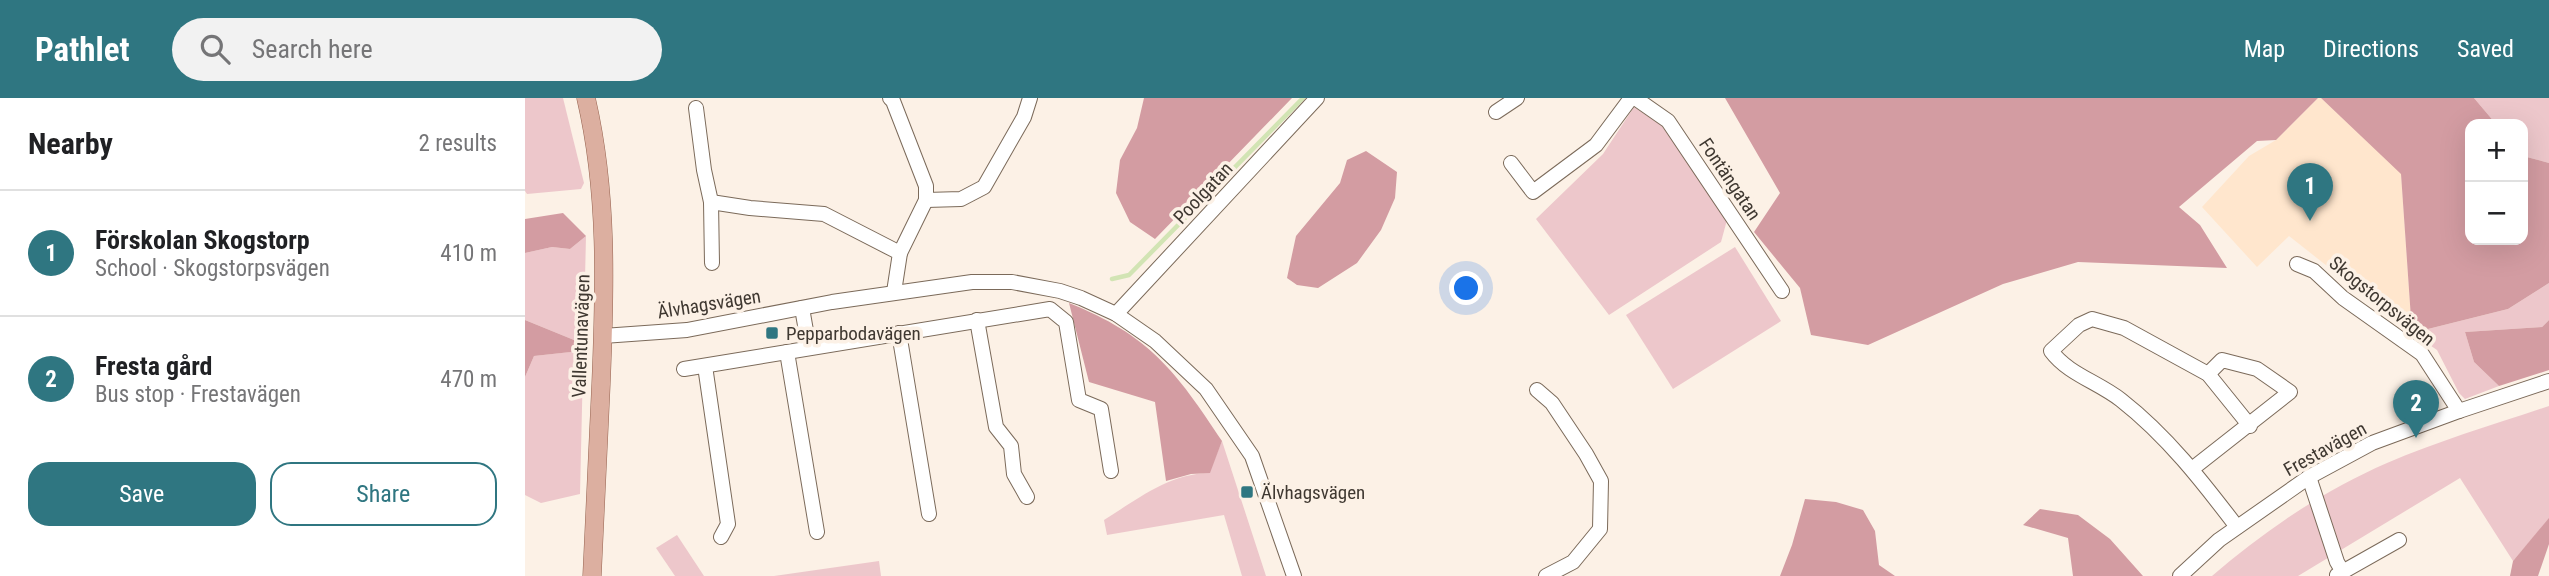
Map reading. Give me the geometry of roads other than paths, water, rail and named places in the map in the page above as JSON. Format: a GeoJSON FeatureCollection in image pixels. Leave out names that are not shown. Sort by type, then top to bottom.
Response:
{"type":"FeatureCollection","features":[{"type":"Feature","properties":{"kind":"main road","name":"Vallentunavägen"},"geometry":{"type":"LineString","coordinates":[[586,98],[602,198],[604,258],[592,576]]}},
{"type":"Feature","properties":{"kind":"street"},"geometry":{"type":"LineString","coordinates":[[890,98],[926,187],[926,200],[900,253],[894,292]]}},
{"type":"Feature","properties":{"kind":"street"},"geometry":{"type":"LineString","coordinates":[[926,200],[961,199],[985,187],[1024,117],[1030,98]]}},
{"type":"Feature","properties":{"kind":"street","name":"Poolgatan"},"geometry":{"type":"LineString","coordinates":[[1116,314],[1317,98]]}},
{"type":"Feature","properties":{"kind":"street"},"geometry":{"type":"LineString","coordinates":[[1496,112],[1517,98]]}},
{"type":"Feature","properties":{"kind":"street"},"geometry":{"type":"LineString","coordinates":[[1511,163],[1533,192],[1596,145],[1633,98]]}},
{"type":"Feature","properties":{"kind":"street","name":"Fontängatan"},"geometry":{"type":"LineString","coordinates":[[1633,98],[1668,121],[1782,291]]}},
{"type":"Feature","properties":{"kind":"street"},"geometry":{"type":"LineString","coordinates":[[696,108],[703,170],[711,202],[712,263]]}},
{"type":"Feature","properties":{"kind":"street"},"geometry":{"type":"LineString","coordinates":[[711,202],[824,214],[900,253]]}},
{"type":"Feature","properties":{"kind":"street","name":"Skogstorpsvägen"},"geometry":{"type":"LineString","coordinates":[[2297,264],[2314,271],[2343,298],[2422,354],[2459,411]]}},
{"type":"Feature","properties":{"kind":"street","name":"Älvhagsvägen"},"geometry":{"type":"LineString","coordinates":[[603,336],[687,330],[894,292],[972,282],[1012,282],[1060,291],[1116,314],[1155,341],[1206,389],[1252,456],[1294,576]]}},
{"type":"Feature","properties":{"kind":"street"},"geometry":{"type":"LineString","coordinates":[[802,308],[809,348]]}},
{"type":"Feature","properties":{"kind":"street"},"geometry":{"type":"LineString","coordinates":[[684,369],[1050,309],[1066,322],[1079,400],[1101,409],[1111,471]]}},
{"type":"Feature","properties":{"kind":"street"},"geometry":{"type":"LineString","coordinates":[[2237,527],[2192,469],[2159,434],[2119,398],[2060,363],[2051,351],[2079,325],[2092,319],[2124,328],[2208,374],[2250,426]]}},
{"type":"Feature","properties":{"kind":"street"},"geometry":{"type":"LineString","coordinates":[[977,320],[996,428],[1011,446],[1014,474],[1027,497]]}},
{"type":"Feature","properties":{"kind":"street"},"geometry":{"type":"LineString","coordinates":[[899,333],[929,514]]}},
{"type":"Feature","properties":{"kind":"street"},"geometry":{"type":"LineString","coordinates":[[787,352],[817,532]]}},
{"type":"Feature","properties":{"kind":"street"},"geometry":{"type":"LineString","coordinates":[[2192,469],[2290,392],[2257,369],[2222,360],[2208,374]]}},
{"type":"Feature","properties":{"kind":"street"},"geometry":{"type":"LineString","coordinates":[[705,366],[728,524],[721,537]]}},
{"type":"Feature","properties":{"kind":"street","name":"Frestavägen"},"geometry":{"type":"LineString","coordinates":[[2180,576],[2237,527],[2309,477],[2372,443],[2549,381]]}},
{"type":"Feature","properties":{"kind":"street"},"geometry":{"type":"LineString","coordinates":[[1537,390],[1552,403],[1601,481],[1600,529],[1573,562],[1546,576]]}},
{"type":"Feature","properties":{"kind":"street"},"geometry":{"type":"LineString","coordinates":[[2309,477],[2339,574],[2399,540]]}},
{"type":"Feature","properties":{"kind":"waterway"},"geometry":{"type":"LineString","coordinates":[[1112,279],[1129,275],[1303,98]]}},
{"type":"Feature","properties":{"kind":"place","name":"Förskolan Skogstorp"},"geometry":{"type":"Point","coordinates":[2310,221]}},
{"type":"Feature","properties":{"kind":"place","name":"Pepparbodavägen"},"geometry":{"type":"Point","coordinates":[772,333]}},
{"type":"Feature","properties":{"kind":"place","name":"Fresta gård"},"geometry":{"type":"Point","coordinates":[2416,438]}},
{"type":"Feature","properties":{"kind":"place","name":"Älvhagsvägen"},"geometry":{"type":"Point","coordinates":[1247,492]}}]}
